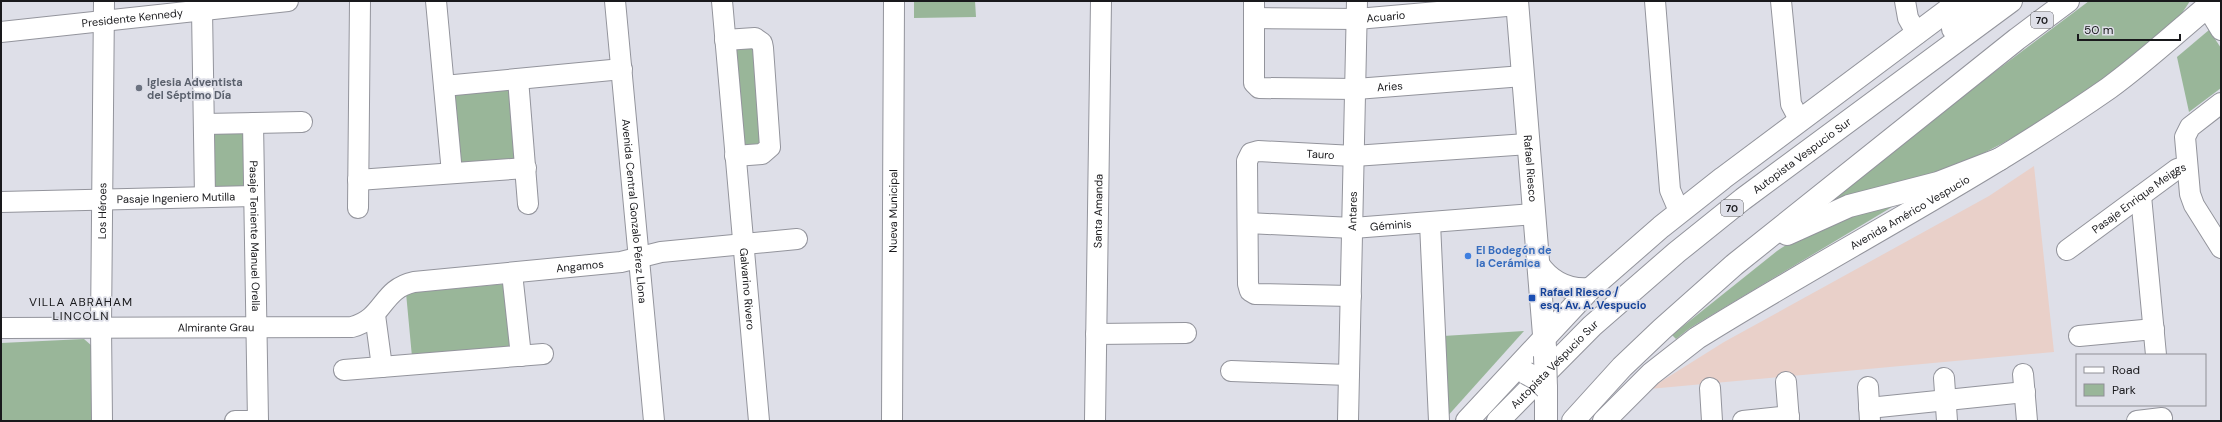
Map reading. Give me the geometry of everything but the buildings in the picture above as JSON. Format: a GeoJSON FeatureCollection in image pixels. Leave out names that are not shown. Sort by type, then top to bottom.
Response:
{"type":"FeatureCollection","features":[{"type":"Feature","properties":{"kind":"main road"},"geometry":{"type":"LineString","coordinates":[[1467,421],[1545,346],[1590,289],[1679,211],[1960,1]]}},
{"type":"Feature","properties":{"kind":"main road"},"geometry":{"type":"LineString","coordinates":[[1880,99],[1983,1]]}},
{"type":"Feature","properties":{"kind":"main road","name":"Autopista Vespucio Sur"},"geometry":{"type":"LineString","coordinates":[[1498,421],[1554,362],[1654,271],[1743,199],[2011,1]]}},
{"type":"Feature","properties":{"kind":"main road","name":"70"},"geometry":{"type":"LineString","coordinates":[[1573,421],[1622,367],[1734,265],[2011,44],[2068,1]]}},
{"type":"Feature","properties":{"kind":"main road","name":"Rafael Riesco"},"geometry":{"type":"LineString","coordinates":[[1518,3],[1545,346],[1546,421]]}},
{"type":"Feature","properties":{"kind":"main road","name":"Avenida Américo Vespucio"},"geometry":{"type":"LineString","coordinates":[[1604,421],[1651,374],[1697,338],[2000,160],[2131,71],[2159,50],[2210,3]]}},
{"type":"Feature","properties":{"kind":"main road"},"geometry":{"type":"LineString","coordinates":[[1734,265],[1774,240],[1833,212],[1865,201],[1938,183],[2000,160]]}},
{"type":"Feature","properties":{"kind":"main road"},"geometry":{"type":"LineString","coordinates":[[1538,264],[1544,272],[1559,284],[1574,289],[1590,289]]}},
{"type":"Feature","properties":{"kind":"main road"},"geometry":{"type":"LineString","coordinates":[[1518,373],[1537,379],[1546,388]]}},
{"type":"Feature","properties":{"kind":"street","name":"Los Héroes"},"geometry":{"type":"LineString","coordinates":[[102,421],[101,327],[104,1]]}},
{"type":"Feature","properties":{"kind":"street","name":"Presidente Kennedy"},"geometry":{"type":"LineString","coordinates":[[1,32],[104,21],[202,16],[230,4],[288,1]]}},
{"type":"Feature","properties":{"kind":"street"},"geometry":{"type":"LineString","coordinates":[[358,208],[360,1]]}},
{"type":"Feature","properties":{"kind":"street"},"geometry":{"type":"LineString","coordinates":[[436,1],[452,173]]}},
{"type":"Feature","properties":{"kind":"street","name":"Avenida Central Gonzalo Pérez Llona"},"geometry":{"type":"LineString","coordinates":[[615,1],[654,421]]}},
{"type":"Feature","properties":{"kind":"street","name":"Galvarino Rivero"},"geometry":{"type":"LineString","coordinates":[[722,1],[759,421]]}},
{"type":"Feature","properties":{"kind":"street","name":"Nueva Municipal"},"geometry":{"type":"LineString","coordinates":[[892,421],[894,1]]}},
{"type":"Feature","properties":{"kind":"street","name":"Santa Amanda"},"geometry":{"type":"LineString","coordinates":[[1095,421],[1101,1]]}},
{"type":"Feature","properties":{"kind":"street"},"geometry":{"type":"LineString","coordinates":[[1654,1],[1670,190],[1679,211]]}},
{"type":"Feature","properties":{"kind":"street"},"geometry":{"type":"LineString","coordinates":[[1781,1],[1790,100],[1794,112],[1800,121]]}},
{"type":"Feature","properties":{"kind":"street"},"geometry":{"type":"LineString","coordinates":[[1904,1],[1908,18],[1917,34]]}},
{"type":"Feature","properties":{"kind":"street","name":"Acuario"},"geometry":{"type":"LineString","coordinates":[[1254,10],[1357,10],[1518,3]]}},
{"type":"Feature","properties":{"kind":"street"},"geometry":{"type":"LineString","coordinates":[[2210,3],[2221,30]]}},
{"type":"Feature","properties":{"kind":"street","name":"Aries"},"geometry":{"type":"LineString","coordinates":[[1254,10],[1254,79],[1256,86],[1263,89],[1356,89],[1523,76]]}},
{"type":"Feature","properties":{"kind":"street","name":"Antares"},"geometry":{"type":"LineString","coordinates":[[1348,421],[1357,10]]}},
{"type":"Feature","properties":{"kind":"street"},"geometry":{"type":"LineString","coordinates":[[202,16],[205,197]]}},
{"type":"Feature","properties":{"kind":"street"},"geometry":{"type":"LineString","coordinates":[[725,40],[755,38],[762,44],[763,48],[770,147],[762,154],[735,156]]}},
{"type":"Feature","properties":{"kind":"street"},"geometry":{"type":"LineString","coordinates":[[444,86],[622,69]]}},
{"type":"Feature","properties":{"kind":"street"},"geometry":{"type":"LineString","coordinates":[[518,79],[528,204]]}},
{"type":"Feature","properties":{"kind":"street","name":"Pasaje Enrique Meiggs"},"geometry":{"type":"LineString","coordinates":[[2067,250],[2177,170],[2187,166],[2186,132],[2221,103]]}},
{"type":"Feature","properties":{"kind":"street"},"geometry":{"type":"LineString","coordinates":[[204,124],[302,122]]}},
{"type":"Feature","properties":{"kind":"street","name":"Pasaje Teniente Manuel Orella"},"geometry":{"type":"LineString","coordinates":[[253,123],[258,421]]}},
{"type":"Feature","properties":{"kind":"street","name":"Tauro"},"geometry":{"type":"LineString","coordinates":[[1351,296],[1255,294],[1250,291],[1248,284],[1247,161],[1251,154],[1258,152],[1354,156],[1528,144]]}},
{"type":"Feature","properties":{"kind":"street"},"geometry":{"type":"LineString","coordinates":[[2187,166],[2192,200],[2221,248]]}},
{"type":"Feature","properties":{"kind":"street"},"geometry":{"type":"LineString","coordinates":[[358,180],[526,168]]}},
{"type":"Feature","properties":{"kind":"street","name":"Pasaje Ingeniero Mutilla"},"geometry":{"type":"LineString","coordinates":[[1,202],[254,196]]}},
{"type":"Feature","properties":{"kind":"street"},"geometry":{"type":"LineString","coordinates":[[2141,196],[2156,354]]}},
{"type":"Feature","properties":{"kind":"street","name":"Géminis"},"geometry":{"type":"LineString","coordinates":[[1248,223],[1353,228],[1534,214]]}},
{"type":"Feature","properties":{"kind":"street"},"geometry":{"type":"LineString","coordinates":[[1430,222],[1439,421]]}},
{"type":"Feature","properties":{"kind":"street","name":"Angamos"},"geometry":{"type":"LineString","coordinates":[[375,315],[388,295],[406,283],[621,262],[661,252],[797,239]]}},
{"type":"Feature","properties":{"kind":"street"},"geometry":{"type":"LineString","coordinates":[[512,272],[521,356]]}},
{"type":"Feature","properties":{"kind":"street"},"geometry":{"type":"LineString","coordinates":[[375,315],[382,367]]}},
{"type":"Feature","properties":{"kind":"street","name":"Almirante Grau"},"geometry":{"type":"LineString","coordinates":[[1,328],[352,327],[361,324],[375,315]]}},
{"type":"Feature","properties":{"kind":"street"},"geometry":{"type":"LineString","coordinates":[[2079,336],[2154,329]]}},
{"type":"Feature","properties":{"kind":"street"},"geometry":{"type":"LineString","coordinates":[[1096,334],[1186,333]]}},
{"type":"Feature","properties":{"kind":"street"},"geometry":{"type":"LineString","coordinates":[[344,370],[544,354]]}},
{"type":"Feature","properties":{"kind":"street"},"geometry":{"type":"LineString","coordinates":[[1231,370],[1349,375]]}},
{"type":"Feature","properties":{"kind":"street"},"geometry":{"type":"LineString","coordinates":[[1944,378],[1947,421]]}},
{"type":"Feature","properties":{"kind":"street"},"geometry":{"type":"LineString","coordinates":[[1744,421],[1789,419],[1786,382]]}},
{"type":"Feature","properties":{"kind":"street"},"geometry":{"type":"LineString","coordinates":[[1868,387],[1869,415],[2024,383],[2027,421]]}},
{"type":"Feature","properties":{"kind":"street"},"geometry":{"type":"LineString","coordinates":[[1710,388],[1712,421]]}},
{"type":"Feature","properties":{"kind":"street"},"geometry":{"type":"LineString","coordinates":[[2137,421],[2162,415]]}},
{"type":"Feature","properties":{"kind":"street"},"geometry":{"type":"LineString","coordinates":[[234,421],[258,421]]}},
{"type":"Feature","properties":{"kind":"shaded area"},"geometry":{"type":"Polygon","coordinates":[[[2034,166],[2054,352],[1649,389],[1724,342],[1989,196],[2034,166]]]}},
{"type":"Feature","properties":{"kind":"green space"},"geometry":{"type":"Polygon","coordinates":[[[914,1],[975,1],[976,17],[914,18],[914,1]]]}},
{"type":"Feature","properties":{"kind":"green space"},"geometry":{"type":"Polygon","coordinates":[[[2089,1],[2190,1],[2174,23],[2143,51],[2058,110],[2006,142],[1969,160],[1933,174],[1819,208],[1820,203],[2089,1]]]}},
{"type":"Feature","properties":{"kind":"green space"},"geometry":{"type":"Polygon","coordinates":[[[2209,30],[2221,48],[2221,88],[2189,112],[2177,57],[2209,30]]]}},
{"type":"Feature","properties":{"kind":"green space"},"geometry":{"type":"Polygon","coordinates":[[[750,42],[759,52],[767,143],[742,151],[733,44],[750,42]]]}},
{"type":"Feature","properties":{"kind":"green space"},"geometry":{"type":"Polygon","coordinates":[[[511,84],[519,160],[454,165],[447,91],[511,84]]]}},
{"type":"Feature","properties":{"kind":"green space"},"geometry":{"type":"Polygon","coordinates":[[[247,131],[248,192],[209,195],[208,132],[247,131]]]}},
{"type":"Feature","properties":{"kind":"green space"},"geometry":{"type":"Polygon","coordinates":[[[1912,195],[1690,328],[1676,339],[1672,335],[1777,251],[1803,234],[1912,195]]]}},
{"type":"Feature","properties":{"kind":"green space"},"geometry":{"type":"Polygon","coordinates":[[[504,284],[512,346],[412,357],[406,293],[504,284]]]}},
{"type":"Feature","properties":{"kind":"green space"},"geometry":{"type":"Polygon","coordinates":[[[1524,331],[1445,419],[1443,336],[1524,331]]]}},
{"type":"Feature","properties":{"kind":"green space"},"geometry":{"type":"Polygon","coordinates":[[[84,339],[92,346],[96,421],[1,421],[1,343],[84,339]]]}},
{"type":"Feature","properties":{"kind":"place","name":"Iglesia Adventista del Séptimo Día"},"geometry":{"type":"Point","coordinates":[139,88]}},
{"type":"Feature","properties":{"kind":"place","name":"El Bodegón de la Cerámica"},"geometry":{"type":"Point","coordinates":[1468,256]}},
{"type":"Feature","properties":{"kind":"place","name":"Rafael Riesco / esq. Av. A. Vespucio"},"geometry":{"type":"Point","coordinates":[1532,298]}},
{"type":"Feature","properties":{"kind":"district","name":"VILLA ABRAHAM LINCOLN"},"geometry":{"type":"Point","coordinates":[81,309]}}]}
